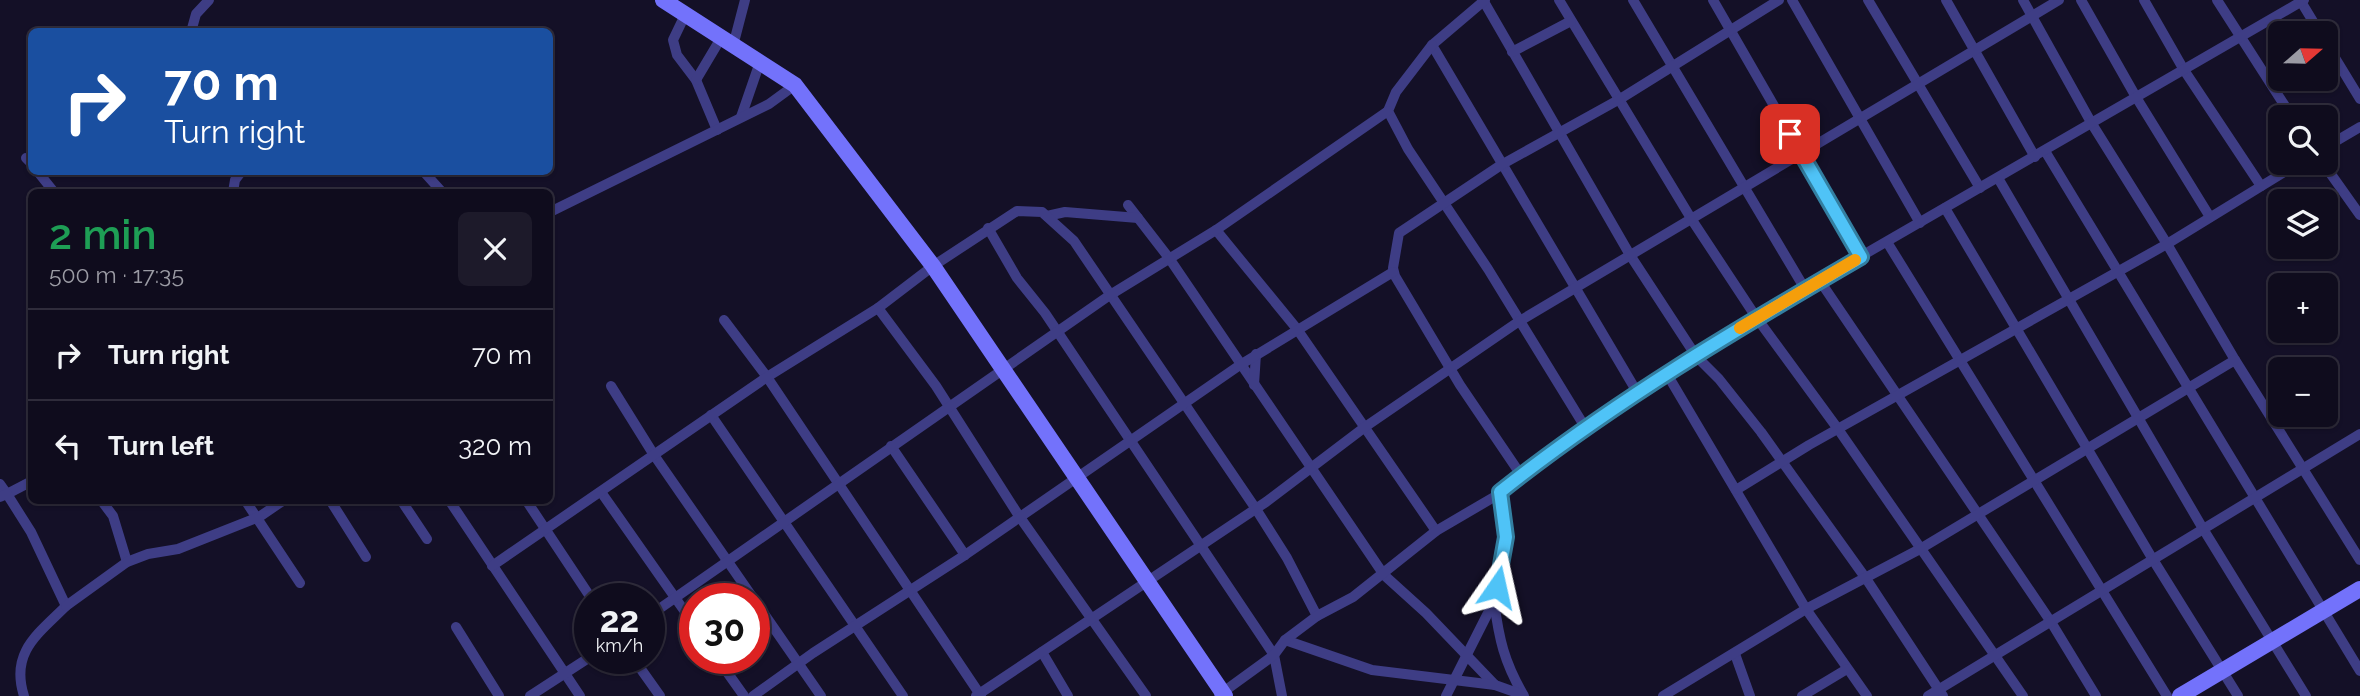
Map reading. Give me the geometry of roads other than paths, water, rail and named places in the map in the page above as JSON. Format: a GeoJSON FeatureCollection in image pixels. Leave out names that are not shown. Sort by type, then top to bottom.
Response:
{"type":"FeatureCollection","features":[{"type":"Feature","properties":{"kind":"main road"},"geometry":{"type":"LineString","coordinates":[[673,5],[795,85],[933,266],[1222,695]]}},
{"type":"Feature","properties":{"kind":"main road"},"geometry":{"type":"LineString","coordinates":[[2179,696],[2360,589]]}},
{"type":"Feature","properties":{"kind":"street"},"geometry":{"type":"LineString","coordinates":[[192,28],[197,14],[209,0]]}},
{"type":"Feature","properties":{"kind":"street"},"geometry":{"type":"LineString","coordinates":[[696,80],[727,42],[745,0]]}},
{"type":"Feature","properties":{"kind":"street"},"geometry":{"type":"LineString","coordinates":[[665,605],[1110,295],[1216,230],[1388,111],[1396,92],[1432,45],[1484,0],[1630,255],[1696,356],[1720,379],[1782,461],[1867,580],[1941,693]]}},
{"type":"Feature","properties":{"kind":"street"},"geometry":{"type":"LineString","coordinates":[[1559,0],[1692,220],[1756,317],[1838,429],[2023,696]]}},
{"type":"Feature","properties":{"kind":"street"},"geometry":{"type":"LineString","coordinates":[[1633,0],[1805,289]]}},
{"type":"Feature","properties":{"kind":"street"},"geometry":{"type":"LineString","coordinates":[[1713,0],[1861,257]]}},
{"type":"Feature","properties":{"kind":"street"},"geometry":{"type":"LineString","coordinates":[[1521,475],[1450,368],[1393,272],[1399,233],[1501,165],[1620,99],[1779,0]]}},
{"type":"Feature","properties":{"kind":"street"},"geometry":{"type":"LineString","coordinates":[[1792,0],[1920,223]]}},
{"type":"Feature","properties":{"kind":"street"},"geometry":{"type":"LineString","coordinates":[[1868,0],[1980,188]]}},
{"type":"Feature","properties":{"kind":"street"},"geometry":{"type":"LineString","coordinates":[[1946,0],[2040,154],[2118,272],[2360,671]]}},
{"type":"Feature","properties":{"kind":"street"},"geometry":{"type":"LineString","coordinates":[[2023,0],[2092,124],[2360,560]]}},
{"type":"Feature","properties":{"kind":"street"},"geometry":{"type":"LineString","coordinates":[[724,320],[767,377],[979,695],[1256,509],[1365,427],[1518,322],[2059,0]]}},
{"type":"Feature","properties":{"kind":"street"},"geometry":{"type":"LineString","coordinates":[[2081,0],[2136,97],[2210,217]]}},
{"type":"Feature","properties":{"kind":"street"},"geometry":{"type":"LineString","coordinates":[[2144,0],[2184,69],[2260,186]]}},
{"type":"Feature","properties":{"kind":"street"},"geometry":{"type":"LineString","coordinates":[[2217,0],[2284,105]]}},
{"type":"Feature","properties":{"kind":"street"},"geometry":{"type":"LineString","coordinates":[[1222,695],[1274,655],[1285,640],[1317,616],[1353,597],[1384,575],[1436,531],[1500,492],[1637,392],[1756,317],[2302,1],[2313,21]]}},
{"type":"Feature","properties":{"kind":"street"},"geometry":{"type":"LineString","coordinates":[[673,5],[673,40],[677,55],[696,80],[717,130]]}},
{"type":"Feature","properties":{"kind":"street"},"geometry":{"type":"LineString","coordinates":[[1512,52],[1571,21]]}},
{"type":"Feature","properties":{"kind":"street"},"geometry":{"type":"LineString","coordinates":[[1432,45],[1479,120],[1501,165],[1637,392]]}},
{"type":"Feature","properties":{"kind":"street"},"geometry":{"type":"LineString","coordinates":[[741,117],[760,62]]}},
{"type":"Feature","properties":{"kind":"street"},"geometry":{"type":"LineString","coordinates":[[2338,63],[2360,99]]}},
{"type":"Feature","properties":{"kind":"street"},"geometry":{"type":"LineString","coordinates":[[553,211],[769,104],[795,85]]}},
{"type":"Feature","properties":{"kind":"street"},"geometry":{"type":"LineString","coordinates":[[1388,111],[1408,149],[1585,428]]}},
{"type":"Feature","properties":{"kind":"street"},"geometry":{"type":"LineString","coordinates":[[2338,140],[2360,127]]}},
{"type":"Feature","properties":{"kind":"street"},"geometry":{"type":"LineString","coordinates":[[40,175],[52,189]]}},
{"type":"Feature","properties":{"kind":"street"},"geometry":{"type":"LineString","coordinates":[[427,175],[439,189]]}},
{"type":"Feature","properties":{"kind":"street"},"geometry":{"type":"LineString","coordinates":[[1736,490],[1838,429],[2167,244],[2279,175]]}},
{"type":"Feature","properties":{"kind":"street"},"geometry":{"type":"LineString","coordinates":[[2332,175],[2360,215]]}},
{"type":"Feature","properties":{"kind":"street"},"geometry":{"type":"LineString","coordinates":[[1997,178],[2202,527],[2306,696]]}},
{"type":"Feature","properties":{"kind":"street"},"geometry":{"type":"LineString","coordinates":[[1128,205],[1169,258],[1384,575],[1426,612],[1495,685]]}},
{"type":"Feature","properties":{"kind":"street"},"geometry":{"type":"LineString","coordinates":[[1945,208],[2152,558],[2238,696]]}},
{"type":"Feature","properties":{"kind":"street"},"geometry":{"type":"LineString","coordinates":[[492,566],[767,377],[878,308],[988,228],[1017,211],[1029,209],[1047,216],[1074,241],[1256,509],[1287,558],[1317,616]]}},
{"type":"Feature","properties":{"kind":"street"},"geometry":{"type":"LineString","coordinates":[[1047,216],[1065,212],[1138,218]]}},
{"type":"Feature","properties":{"kind":"street"},"geometry":{"type":"LineString","coordinates":[[988,228],[1017,278],[1058,333],[1274,655],[1282,696]]}},
{"type":"Feature","properties":{"kind":"street"},"geometry":{"type":"LineString","coordinates":[[1216,230],[1297,329],[1436,531]]}},
{"type":"Feature","properties":{"kind":"street"},"geometry":{"type":"LineString","coordinates":[[1887,242],[2104,589],[2167,696]]}},
{"type":"Feature","properties":{"kind":"street"},"geometry":{"type":"LineString","coordinates":[[753,696],[910,588],[965,555],[1075,476],[1256,354],[1393,272]]}},
{"type":"Feature","properties":{"kind":"street"},"geometry":{"type":"LineString","coordinates":[[1820,281],[2051,622],[2096,696]]}},
{"type":"Feature","properties":{"kind":"street"},"geometry":{"type":"LineString","coordinates":[[878,308],[950,407],[1019,516],[1146,696]]}},
{"type":"Feature","properties":{"kind":"street"},"geometry":{"type":"LineString","coordinates":[[1254,385],[1256,354]]}},
{"type":"Feature","properties":{"kind":"street"},"geometry":{"type":"LineString","coordinates":[[1663,696],[1683,691],[1806,609],[1867,580],[2235,360]]}},
{"type":"Feature","properties":{"kind":"street"},"geometry":{"type":"LineString","coordinates":[[1667,374],[1806,609],[1867,696]]}},
{"type":"Feature","properties":{"kind":"street"},"geometry":{"type":"LineString","coordinates":[[611,386],[654,455],[730,560],[821,696]]}},
{"type":"Feature","properties":{"kind":"street"},"geometry":{"type":"LineString","coordinates":[[711,415],[785,519],[903,696]]}},
{"type":"Feature","properties":{"kind":"street"},"geometry":{"type":"LineString","coordinates":[[1928,696],[1941,693],[2202,527],[2360,434]]}},
{"type":"Feature","properties":{"kind":"street"},"geometry":{"type":"LineString","coordinates":[[891,446],[965,555]]}},
{"type":"Feature","properties":{"kind":"street"},"geometry":{"type":"LineString","coordinates":[[28,482],[2,492],[31,532],[66,606]]}},
{"type":"Feature","properties":{"kind":"street"},"geometry":{"type":"LineString","coordinates":[[601,492],[679,604]]}},
{"type":"Feature","properties":{"kind":"street"},"geometry":{"type":"LineString","coordinates":[[1446,696],[1494,601],[1506,537],[1500,492]]}},
{"type":"Feature","properties":{"kind":"street"},"geometry":{"type":"LineString","coordinates":[[104,504],[113,516],[127,562]]}},
{"type":"Feature","properties":{"kind":"street"},"geometry":{"type":"LineString","coordinates":[[248,504],[300,583]]}},
{"type":"Feature","properties":{"kind":"street"},"geometry":{"type":"LineString","coordinates":[[24,696],[20,664],[24,650],[66,606],[127,562],[148,554],[178,549],[259,517],[278,504]]}},
{"type":"Feature","properties":{"kind":"street"},"geometry":{"type":"LineString","coordinates":[[333,504],[366,557]]}},
{"type":"Feature","properties":{"kind":"street"},"geometry":{"type":"LineString","coordinates":[[404,504],[427,539]]}},
{"type":"Feature","properties":{"kind":"street"},"geometry":{"type":"LineString","coordinates":[[452,504],[580,696]]}},
{"type":"Feature","properties":{"kind":"street"},"geometry":{"type":"LineString","coordinates":[[529,504],[581,583]]}},
{"type":"Feature","properties":{"kind":"street"},"geometry":{"type":"LineString","coordinates":[[1494,601],[1501,650],[1523,695]]}},
{"type":"Feature","properties":{"kind":"street"},"geometry":{"type":"LineString","coordinates":[[456,627],[499,696]]}},
{"type":"Feature","properties":{"kind":"street"},"geometry":{"type":"LineString","coordinates":[[1285,640],[1372,670],[1495,685],[1523,695]]}},
{"type":"Feature","properties":{"kind":"street"},"geometry":{"type":"LineString","coordinates":[[1042,652],[1069,696]]}},
{"type":"Feature","properties":{"kind":"street"},"geometry":{"type":"LineString","coordinates":[[1735,654],[1750,696]]}},
{"type":"Feature","properties":{"kind":"street"},"geometry":{"type":"LineString","coordinates":[[530,696],[574,668]]}},
{"type":"Feature","properties":{"kind":"street"},"geometry":{"type":"LineString","coordinates":[[1801,696],[1847,669]]}},
{"type":"Feature","properties":{"kind":"street"},"geometry":{"type":"LineString","coordinates":[[644,674],[660,696]]}},
{"type":"Feature","properties":{"kind":"street"},"geometry":{"type":"LineString","coordinates":[[728,674],[744,696]]}}]}
